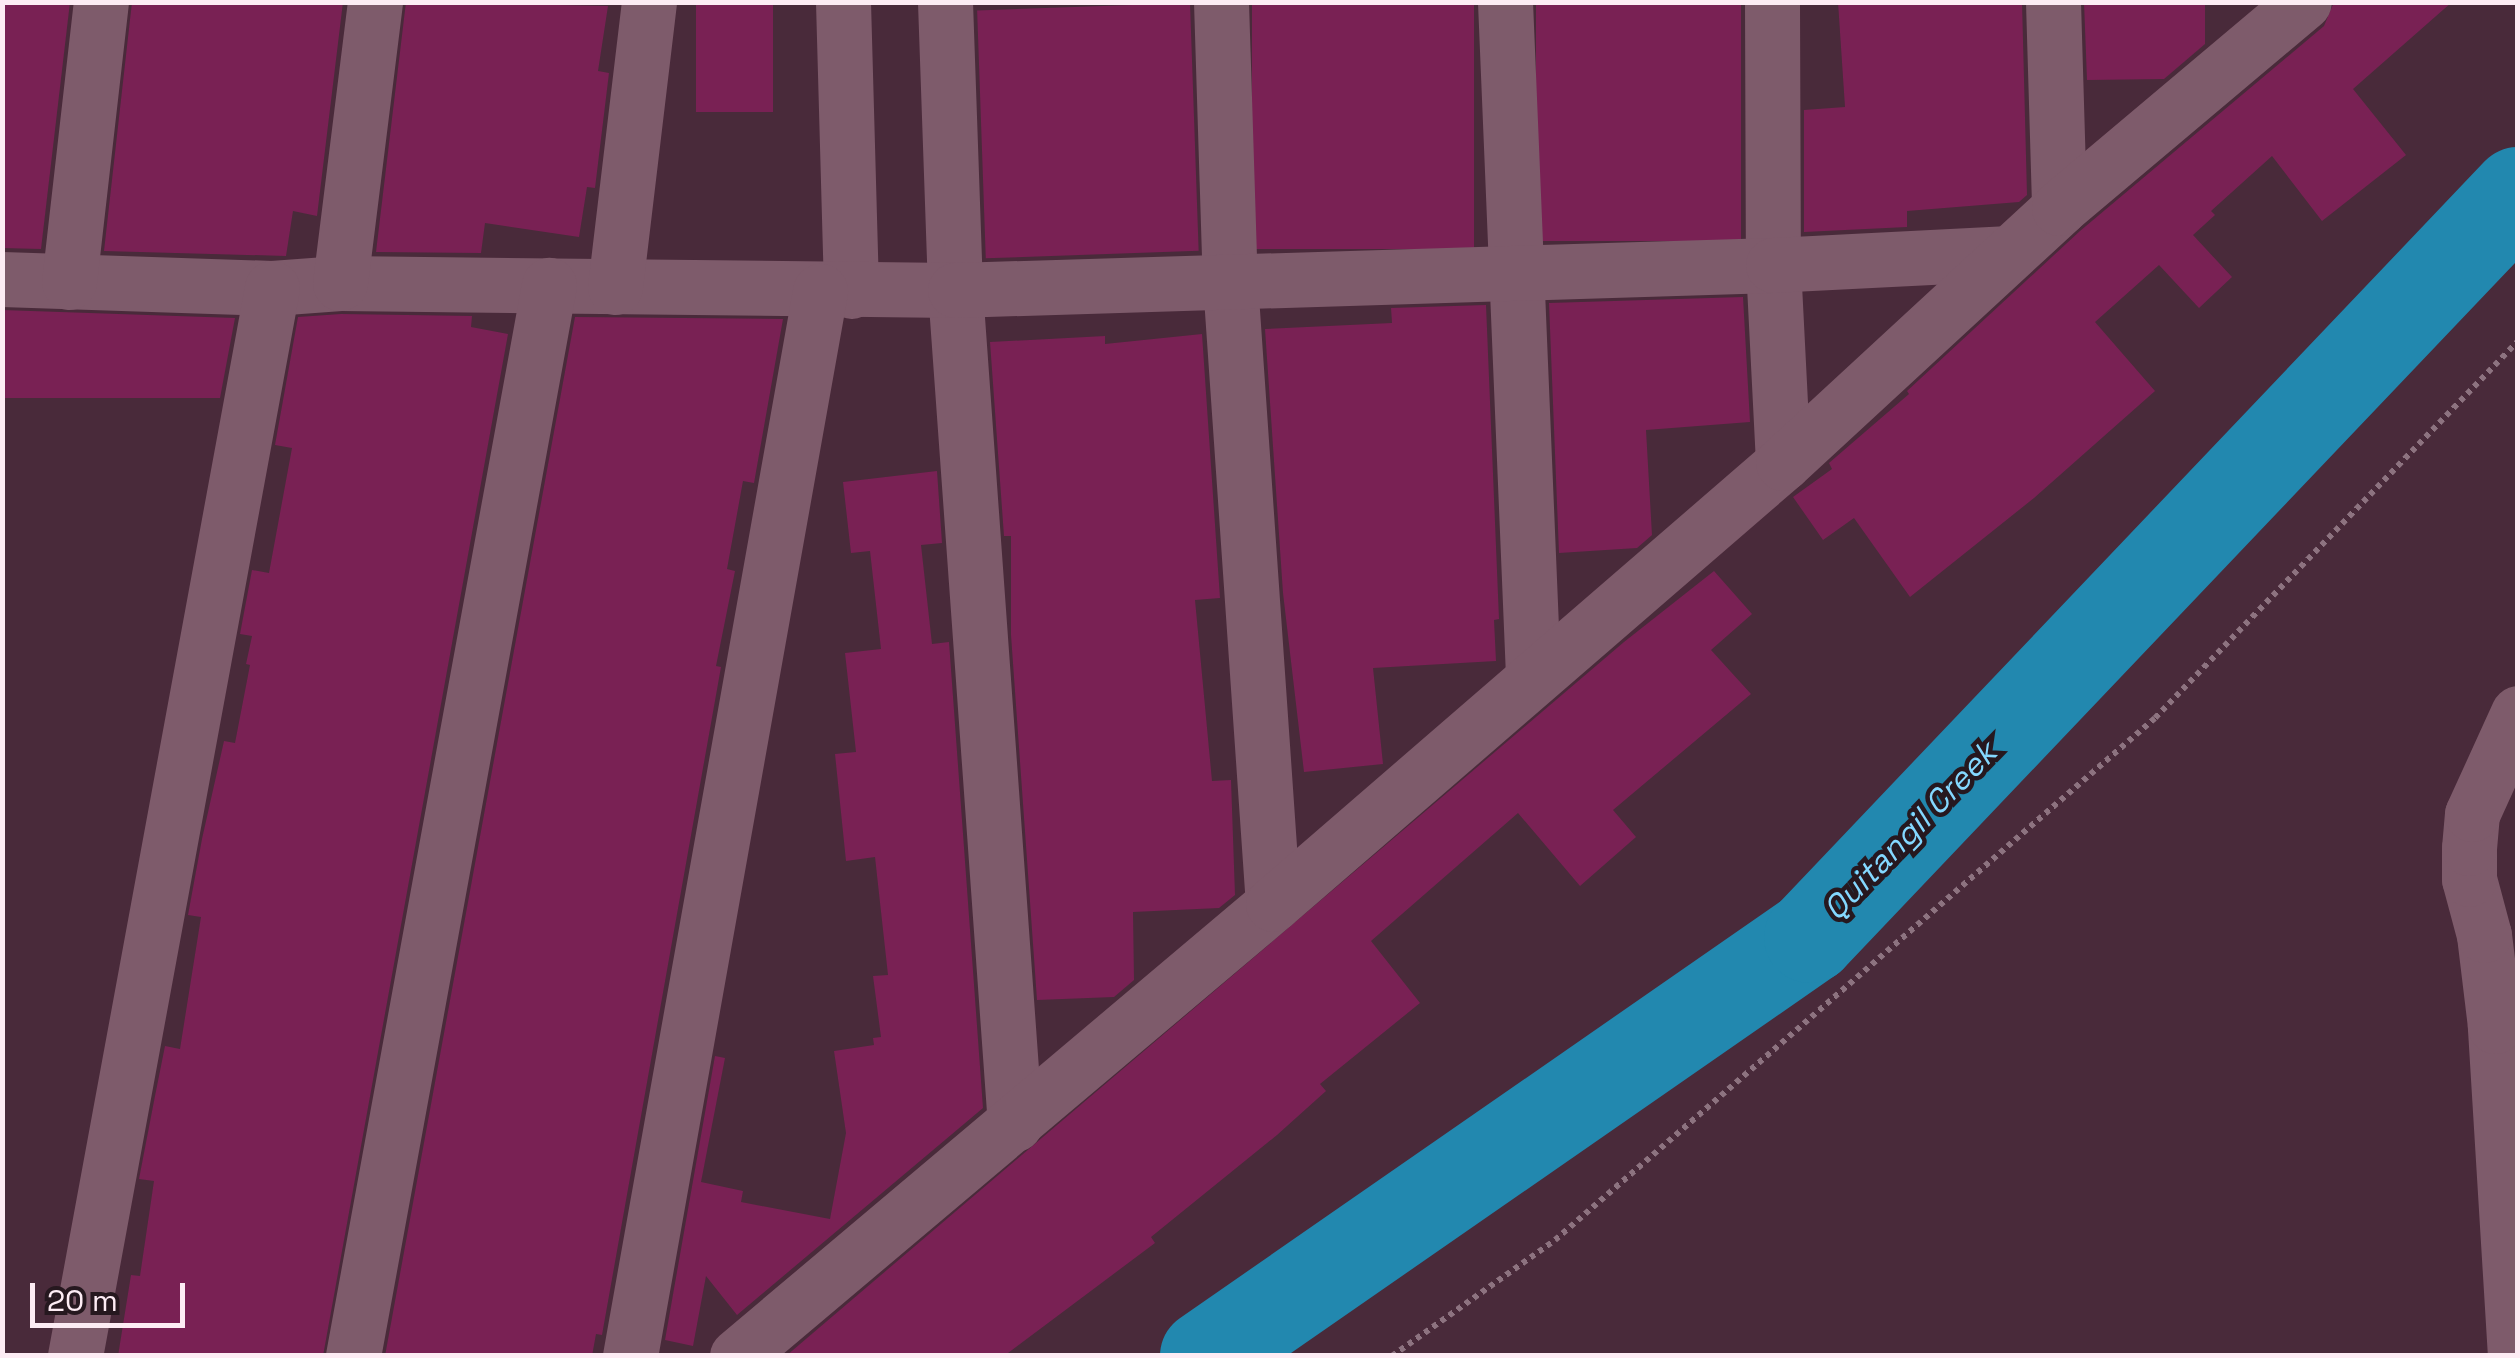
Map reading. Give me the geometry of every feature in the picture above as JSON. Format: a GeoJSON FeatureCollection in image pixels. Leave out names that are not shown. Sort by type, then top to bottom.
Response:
{"type":"FeatureCollection","features":[{"type":"Feature","properties":{"kind":"street"},"geometry":{"type":"LineString","coordinates":[[68,282],[101,2]]}},
{"type":"Feature","properties":{"kind":"street"},"geometry":{"type":"LineString","coordinates":[[340,283],[375,2]]}},
{"type":"Feature","properties":{"kind":"street"},"geometry":{"type":"LineString","coordinates":[[615,287],[649,2]]}},
{"type":"Feature","properties":{"kind":"street"},"geometry":{"type":"LineString","coordinates":[[630,1356],[835,290],[843,2]]}},
{"type":"Feature","properties":{"kind":"street"},"geometry":{"type":"LineString","coordinates":[[946,2],[956,290],[1016,1124]]}},
{"type":"Feature","properties":{"kind":"street"},"geometry":{"type":"LineString","coordinates":[[1220,2],[1230,282],[1273,904]]}},
{"type":"Feature","properties":{"kind":"street"},"geometry":{"type":"LineString","coordinates":[[1506,2],[1533,677]]}},
{"type":"Feature","properties":{"kind":"street"},"geometry":{"type":"LineString","coordinates":[[1772,2],[1773,265],[1783,463]]}},
{"type":"Feature","properties":{"kind":"street"},"geometry":{"type":"LineString","coordinates":[[2053,2],[2059,208]]}},
{"type":"Feature","properties":{"kind":"street"},"geometry":{"type":"LineString","coordinates":[[737,1356],[1273,904],[1783,463],[2059,208],[2304,2]]}},
{"type":"Feature","properties":{"kind":"street"},"geometry":{"type":"LineString","coordinates":[[2,279],[272,288],[340,283],[956,290],[1773,265],[2010,252]]}},
{"type":"Feature","properties":{"kind":"street"},"geometry":{"type":"LineString","coordinates":[[353,1356],[549,285]]}},
{"type":"Feature","properties":{"kind":"street"},"geometry":{"type":"LineString","coordinates":[[74,1356],[272,288]]}},
{"type":"Feature","properties":{"kind":"street"},"geometry":{"type":"LineString","coordinates":[[2515,1356],[2495,1026],[2484,935],[2469,880],[2469,848],[2472,814],[2518,713]]}},
{"type":"Feature","properties":{"kind":"path"},"geometry":{"type":"LineString","coordinates":[[1392,1356],[1555,1240],[2155,718],[2518,341]]}},
{"type":"Feature","properties":{"kind":"building"},"geometry":{"type":"Polygon","coordinates":[[[2,2],[70,2],[41,249],[2,248],[2,2]]]}},
{"type":"Feature","properties":{"kind":"building"},"geometry":{"type":"Polygon","coordinates":[[[132,2],[343,2],[317,216],[293,211],[286,256],[104,251],[132,2]]]}},
{"type":"Feature","properties":{"kind":"building"},"geometry":{"type":"Polygon","coordinates":[[[406,2],[608,6],[598,71],[609,73],[595,188],[587,187],[579,237],[485,223],[481,253],[376,252],[406,2]]]}},
{"type":"Feature","properties":{"kind":"building"},"geometry":{"type":"Polygon","coordinates":[[[696,2],[773,2],[773,112],[696,112],[696,2]]]}},
{"type":"Feature","properties":{"kind":"building"},"geometry":{"type":"Polygon","coordinates":[[[1252,2],[1474,2],[1474,249],[1252,249],[1252,2]]]}},
{"type":"Feature","properties":{"kind":"building"},"geometry":{"type":"Polygon","coordinates":[[[1536,2],[1741,2],[1741,241],[1536,241],[1536,2]]]}},
{"type":"Feature","properties":{"kind":"building"},"geometry":{"type":"Polygon","coordinates":[[[1838,2],[2022,2],[2027,195],[2019,202],[1907,211],[1907,227],[1804,232],[1804,110],[1845,107],[1838,2]]]}},
{"type":"Feature","properties":{"kind":"building"},"geometry":{"type":"Polygon","coordinates":[[[2084,2],[2205,2],[2205,44],[2164,79],[2087,80],[2084,2]]]}},
{"type":"Feature","properties":{"kind":"building"},"geometry":{"type":"Polygon","coordinates":[[[2334,2],[2452,2],[2353,89],[2406,155],[2322,221],[2272,156],[2211,211],[2215,215],[2193,235],[2232,277],[2199,308],[2159,265],[2095,322],[2155,391],[2034,498],[1910,597],[1854,518],[1823,540],[1793,497],[1832,469],[1829,463],[1909,394],[1907,391],[2080,231],[2324,26],[2334,2]]]}},
{"type":"Feature","properties":{"kind":"building"},"geometry":{"type":"Polygon","coordinates":[[[1190,3],[1199,251],[986,258],[977,10],[1190,3]]]}},
{"type":"Feature","properties":{"kind":"building"},"geometry":{"type":"Polygon","coordinates":[[[1743,297],[1750,422],[1646,430],[1652,535],[1637,548],[1559,553],[1549,303],[1743,297]]]}},
{"type":"Feature","properties":{"kind":"building"},"geometry":{"type":"Polygon","coordinates":[[[1486,305],[1499,619],[1494,620],[1496,661],[1373,668],[1383,764],[1304,772],[1283,593],[1265,329],[1392,323],[1391,308],[1486,305]]]}},
{"type":"Feature","properties":{"kind":"building"},"geometry":{"type":"Polygon","coordinates":[[[2,310],[235,318],[220,398],[2,398],[2,310]]]}},
{"type":"Feature","properties":{"kind":"building"},"geometry":{"type":"Polygon","coordinates":[[[472,316],[471,327],[508,334],[323,1356],[118,1356],[131,1275],[140,1276],[154,1181],[139,1179],[165,1046],[180,1049],[201,917],[188,915],[202,839],[224,741],[235,743],[250,665],[246,664],[252,636],[240,634],[252,570],[269,573],[292,448],[275,445],[298,317],[472,316]]]}},
{"type":"Feature","properties":{"kind":"building"},"geometry":{"type":"Polygon","coordinates":[[[575,317],[783,319],[754,483],[743,481],[727,569],[735,571],[716,666],[721,667],[602,1335],[596,1334],[592,1356],[385,1356],[575,317]]]}},
{"type":"Feature","properties":{"kind":"building"},"geometry":{"type":"Polygon","coordinates":[[[1202,334],[1220,598],[1195,600],[1212,781],[1231,780],[1235,895],[1219,908],[1133,912],[1134,980],[1114,997],[1037,1000],[1011,635],[1011,536],[1004,536],[990,342],[1105,336],[1105,344],[1202,334]]]}},
{"type":"Feature","properties":{"kind":"building"},"geometry":{"type":"Polygon","coordinates":[[[937,471],[942,543],[921,545],[932,644],[949,642],[983,1108],[737,1315],[706,1276],[693,1346],[665,1340],[715,1056],[725,1058],[701,1182],[743,1191],[741,1202],[830,1219],[846,1133],[834,1051],[874,1045],[873,1038],[881,1037],[873,976],[888,975],[875,857],[846,861],[835,754],[856,752],[845,653],[881,649],[870,551],[851,553],[843,482],[937,471]]]}},
{"type":"Feature","properties":{"kind":"building"},"geometry":{"type":"Polygon","coordinates":[[[1714,571],[1752,614],[1711,650],[1751,694],[1613,810],[1636,837],[1580,886],[1518,813],[1371,941],[1420,1003],[1320,1084],[1326,1091],[1277,1135],[1151,1237],[1155,1243],[1004,1356],[786,1356],[1624,642],[1714,571]]]}},
{"type":"Feature","properties":{"kind":"waterway","name":"Quitangil Creek"},"geometry":{"type":"LineString","coordinates":[[1206,1356],[1810,937],[2518,193]]}}]}
